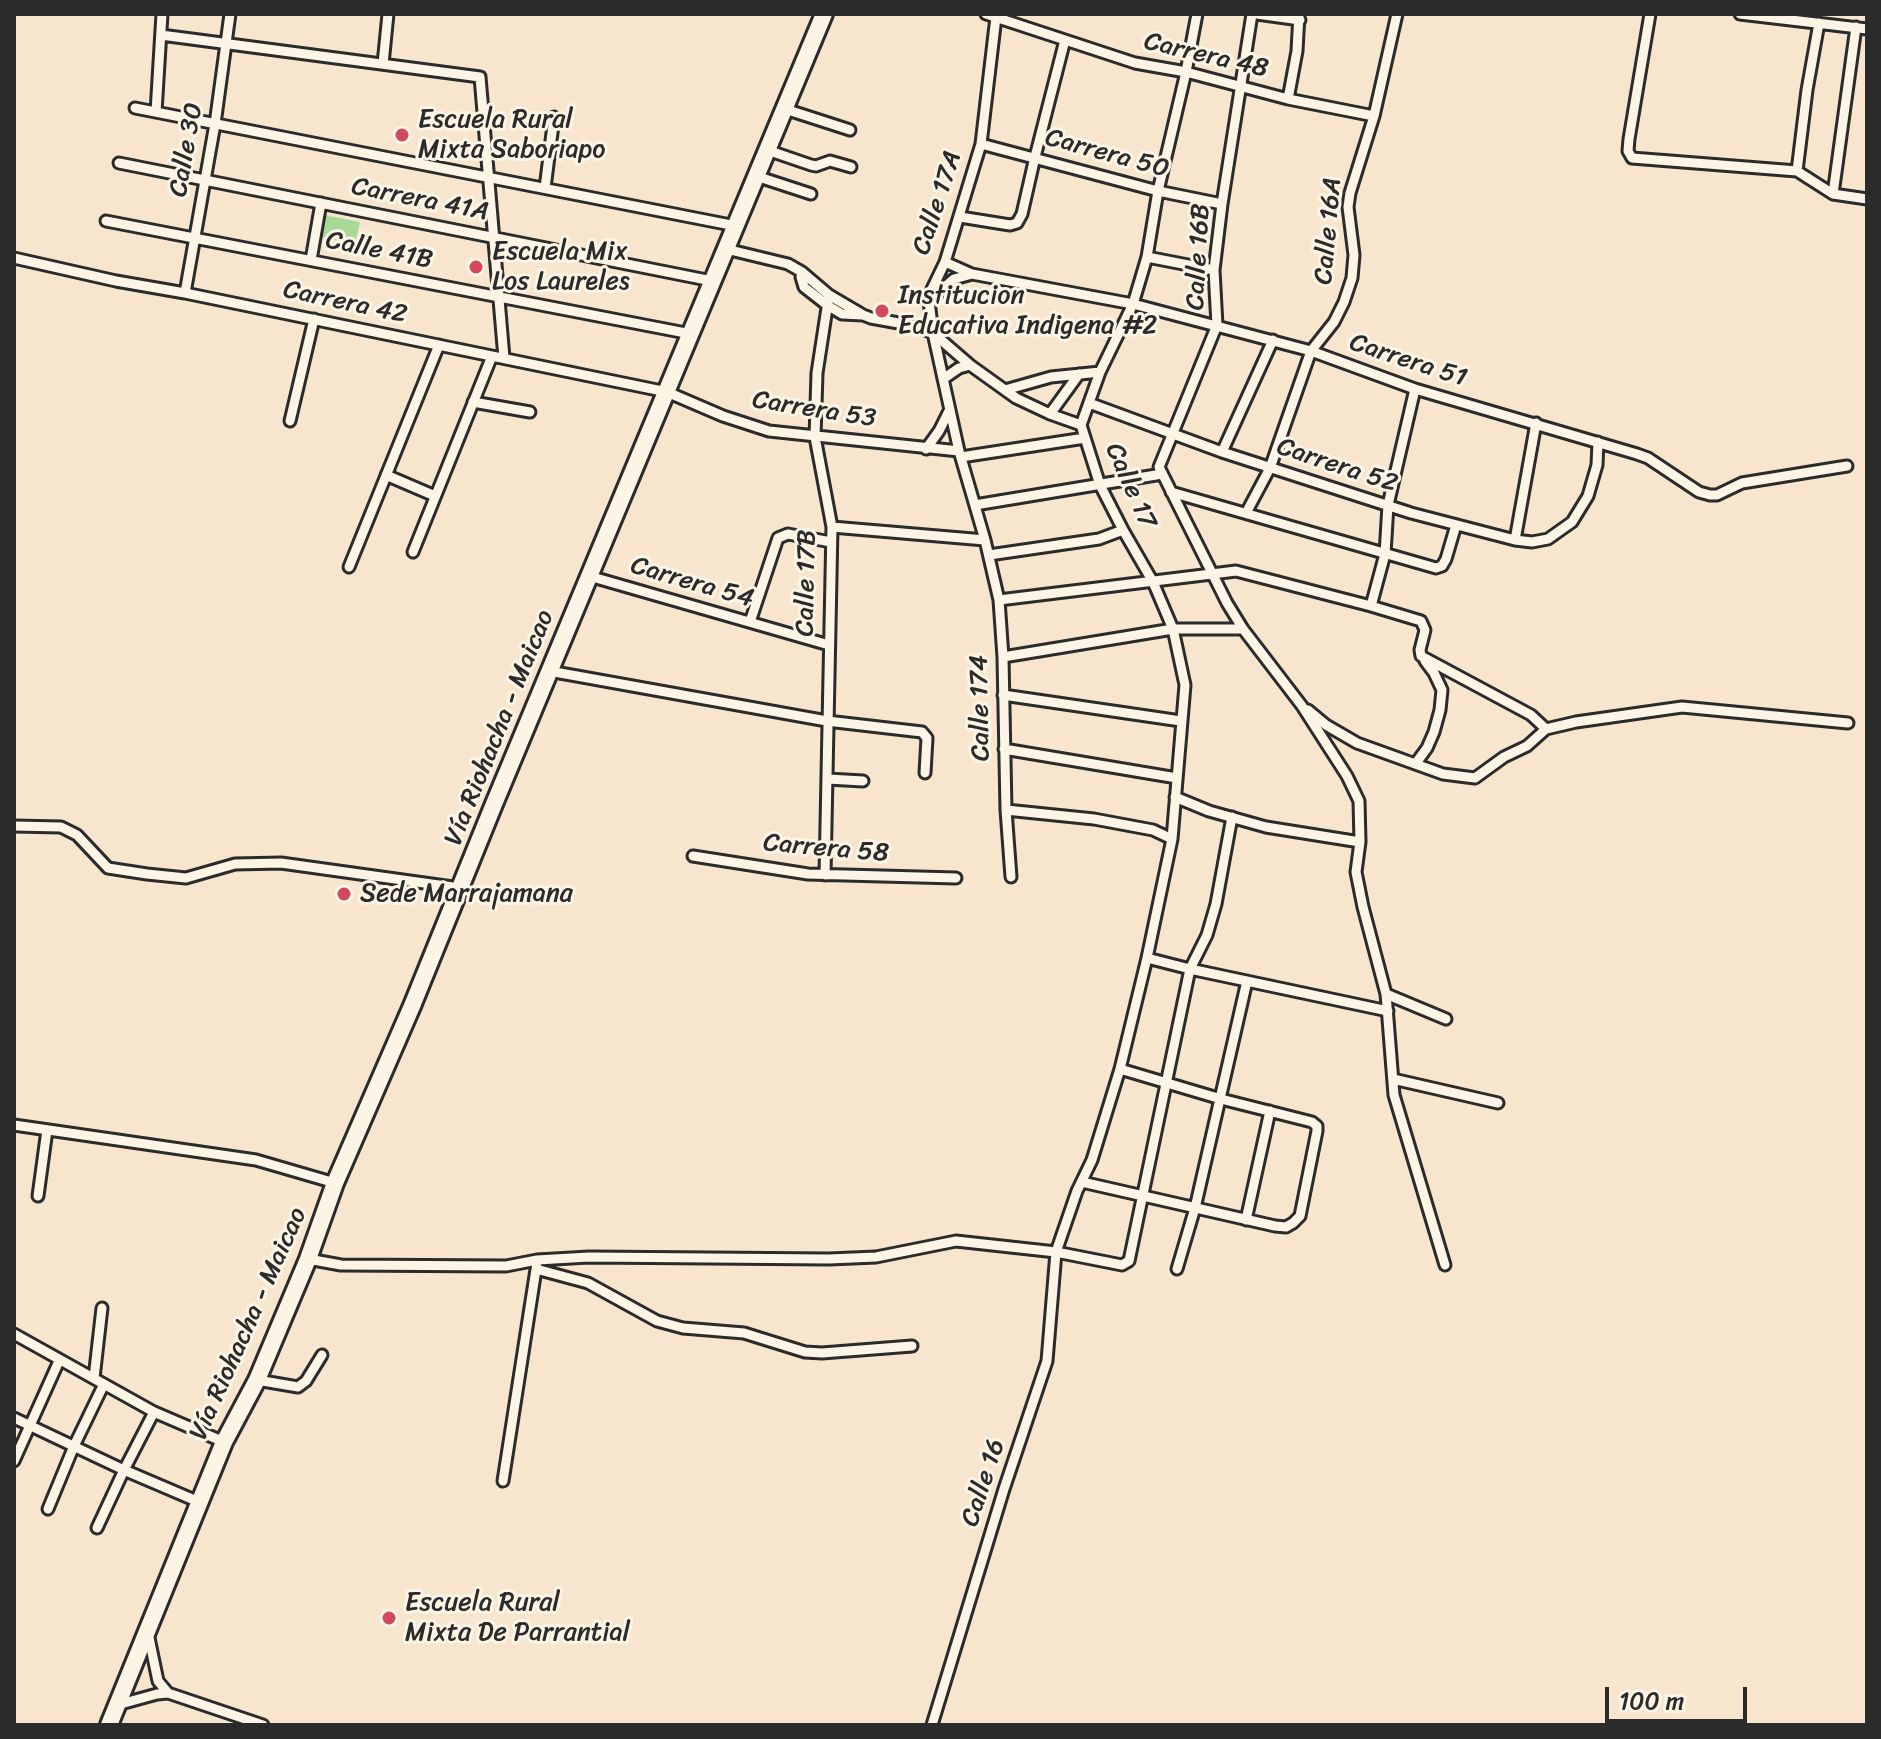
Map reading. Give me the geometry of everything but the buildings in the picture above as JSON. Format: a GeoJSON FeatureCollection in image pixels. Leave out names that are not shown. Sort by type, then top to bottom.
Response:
{"type":"FeatureCollection","features":[{"type":"Feature","properties":{"kind":"highway","name":"Vía Riohacha - Maicao"},"geometry":{"type":"LineString","coordinates":[[109,1725],[224,1442],[257,1380],[308,1259],[335,1183],[824,14]]}},
{"type":"Feature","properties":{"kind":"street"},"geometry":{"type":"LineString","coordinates":[[156,112],[162,14]]}},
{"type":"Feature","properties":{"kind":"street","name":"Calle 30"},"geometry":{"type":"LineString","coordinates":[[185,293],[215,124],[230,14]]}},
{"type":"Feature","properties":{"kind":"street"},"geometry":{"type":"LineString","coordinates":[[383,64],[388,14]]}},
{"type":"Feature","properties":{"kind":"street","name":"Calle 17"},"geometry":{"type":"LineString","coordinates":[[1120,1069],[1172,839],[1185,685],[1173,629],[1153,582],[1100,485],[1081,425],[1100,372],[1133,304],[1147,257],[1158,191],[1197,14]]}},
{"type":"Feature","properties":{"kind":"street"},"geometry":{"type":"LineString","coordinates":[[1254,14],[1299,17],[1297,51],[1288,99]]}},
{"type":"Feature","properties":{"kind":"street","name":"Calle 16B"},"geometry":{"type":"LineString","coordinates":[[1161,470],[1217,325],[1214,270],[1240,86],[1254,14]]}},
{"type":"Feature","properties":{"kind":"street","name":"Calle 16A"},"geometry":{"type":"LineString","coordinates":[[1311,351],[1334,322],[1352,278],[1354,255],[1348,207],[1350,193],[1374,116],[1397,14]]}},
{"type":"Feature","properties":{"kind":"street"},"geometry":{"type":"LineString","coordinates":[[1650,14],[1629,139],[1628,151],[1632,158],[1797,171],[1833,194],[1867,199]]}},
{"type":"Feature","properties":{"kind":"street"},"geometry":{"type":"LineString","coordinates":[[1740,14],[1867,29]]}},
{"type":"Feature","properties":{"kind":"street","name":"Carrera 48"},"geometry":{"type":"LineString","coordinates":[[991,16],[1135,63],[1374,116]]}},
{"type":"Feature","properties":{"kind":"street","name":"Calle 17A"},"geometry":{"type":"LineString","coordinates":[[985,540],[960,454],[933,333],[929,301],[960,217],[981,144],[991,16]]}},
{"type":"Feature","properties":{"kind":"street"},"geometry":{"type":"LineString","coordinates":[[1797,171],[1819,23]]}},
{"type":"Feature","properties":{"kind":"street"},"geometry":{"type":"LineString","coordinates":[[1833,194],[1856,27]]}},
{"type":"Feature","properties":{"kind":"street"},"geometry":{"type":"LineString","coordinates":[[161,35],[480,77],[504,358]]}},
{"type":"Feature","properties":{"kind":"street"},"geometry":{"type":"LineString","coordinates":[[960,217],[1010,225],[1017,223],[1022,214],[1065,40]]}},
{"type":"Feature","properties":{"kind":"street"},"geometry":{"type":"LineString","coordinates":[[135,108],[736,226]]}},
{"type":"Feature","properties":{"kind":"street"},"geometry":{"type":"LineString","coordinates":[[785,109],[850,130]]}},
{"type":"Feature","properties":{"kind":"street"},"geometry":{"type":"LineString","coordinates":[[545,188],[554,117]]}},
{"type":"Feature","properties":{"kind":"street","name":"Carrera 50"},"geometry":{"type":"LineString","coordinates":[[981,144],[1158,191],[1222,204]]}},
{"type":"Feature","properties":{"kind":"street"},"geometry":{"type":"LineString","coordinates":[[767,150],[811,165],[830,161],[851,167]]}},
{"type":"Feature","properties":{"kind":"street","name":"Carrera 41A"},"geometry":{"type":"LineString","coordinates":[[119,163],[712,281]]}},
{"type":"Feature","properties":{"kind":"street"},"geometry":{"type":"LineString","coordinates":[[756,176],[811,194]]}},
{"type":"Feature","properties":{"kind":"street"},"geometry":{"type":"LineString","coordinates":[[311,260],[321,203]]}},
{"type":"Feature","properties":{"kind":"street","name":"Calle 41B"},"geometry":{"type":"LineString","coordinates":[[106,221],[691,334]]}},
{"type":"Feature","properties":{"kind":"street"},"geometry":{"type":"LineString","coordinates":[[726,249],[779,261],[802,272],[804,287],[828,300],[842,314],[863,315],[933,333],[1016,398],[1081,425]]}},
{"type":"Feature","properties":{"kind":"street"},"geometry":{"type":"LineString","coordinates":[[1147,257],[1214,270]]}},
{"type":"Feature","properties":{"kind":"street","name":"Carrera 42"},"geometry":{"type":"LineString","coordinates":[[14,258],[667,392]]}},
{"type":"Feature","properties":{"kind":"street","name":"Carrera 51"},"geometry":{"type":"LineString","coordinates":[[945,262],[972,274],[1133,304],[1311,351],[1415,389],[1648,458],[1699,492],[1710,495],[1717,495],[1742,483],[1847,466]]}},
{"type":"Feature","properties":{"kind":"street"},"geometry":{"type":"LineString","coordinates":[[929,301],[954,279],[972,274]]}},
{"type":"Feature","properties":{"kind":"street","name":"Calle 17B"},"geometry":{"type":"LineString","coordinates":[[825,875],[832,527],[815,437],[817,373],[828,300]]}},
{"type":"Feature","properties":{"kind":"street"},"geometry":{"type":"LineString","coordinates":[[290,421],[314,319]]}},
{"type":"Feature","properties":{"kind":"street"},"geometry":{"type":"LineString","coordinates":[[1222,452],[1273,340]]}},
{"type":"Feature","properties":{"kind":"street"},"geometry":{"type":"LineString","coordinates":[[349,567],[439,345]]}},
{"type":"Feature","properties":{"kind":"street"},"geometry":{"type":"LineString","coordinates":[[1246,513],[1270,468],[1311,351]]}},
{"type":"Feature","properties":{"kind":"street"},"geometry":{"type":"LineString","coordinates":[[413,552],[492,356]]}},
{"type":"Feature","properties":{"kind":"street"},"geometry":{"type":"LineString","coordinates":[[943,379],[959,368],[970,365]]}},
{"type":"Feature","properties":{"kind":"street"},"geometry":{"type":"LineString","coordinates":[[1005,390],[1033,381],[1100,372]]}},
{"type":"Feature","properties":{"kind":"street"},"geometry":{"type":"LineString","coordinates":[[1050,414],[1079,374]]}},
{"type":"Feature","properties":{"kind":"street"},"geometry":{"type":"LineString","coordinates":[[1371,606],[1385,554],[1388,505],[1415,389]]}},
{"type":"Feature","properties":{"kind":"street","name":"Carrera 53"},"geometry":{"type":"LineString","coordinates":[[667,392],[723,416],[769,431],[960,454],[1085,438]]}},
{"type":"Feature","properties":{"kind":"street"},"geometry":{"type":"LineString","coordinates":[[473,402],[530,412]]}},
{"type":"Feature","properties":{"kind":"street","name":"Carrera 52"},"geometry":{"type":"LineString","coordinates":[[1089,403],[1270,468],[1456,525],[1532,542],[1548,539],[1572,522],[1588,496],[1597,465],[1598,442]]}},
{"type":"Feature","properties":{"kind":"street"},"geometry":{"type":"LineString","coordinates":[[926,449],[950,408]]}},
{"type":"Feature","properties":{"kind":"street"},"geometry":{"type":"LineString","coordinates":[[1515,540],[1536,423]]}},
{"type":"Feature","properties":{"kind":"street"},"geometry":{"type":"LineString","coordinates":[[975,505],[1100,485],[1161,470],[1211,573],[1243,629],[1302,706],[1347,776],[1359,801],[1360,842],[1356,872],[1386,994],[1394,1095],[1445,1265]]}},
{"type":"Feature","properties":{"kind":"street"},"geometry":{"type":"LineString","coordinates":[[386,475],[435,496]]}},
{"type":"Feature","properties":{"kind":"street"},"geometry":{"type":"LineString","coordinates":[[1171,492],[1436,568],[1442,566],[1446,559],[1456,525]]}},
{"type":"Feature","properties":{"kind":"street"},"geometry":{"type":"LineString","coordinates":[[832,527],[985,540]]}},
{"type":"Feature","properties":{"kind":"street"},"geometry":{"type":"LineString","coordinates":[[989,555],[1099,539],[1123,530]]}},
{"type":"Feature","properties":{"kind":"street"},"geometry":{"type":"LineString","coordinates":[[750,622],[778,538],[788,534],[831,542]]}},
{"type":"Feature","properties":{"kind":"street","name":"Calle 174"},"geometry":{"type":"LineString","coordinates":[[985,540],[999,600],[1011,877]]}},
{"type":"Feature","properties":{"kind":"street"},"geometry":{"type":"LineString","coordinates":[[999,600],[1236,571],[1421,621],[1425,630],[1421,656],[1442,690],[1434,732],[1416,763]]}},
{"type":"Feature","properties":{"kind":"street","name":"Carrera 54"},"geometry":{"type":"LineString","coordinates":[[589,576],[829,645]]}},
{"type":"Feature","properties":{"kind":"street"},"geometry":{"type":"LineString","coordinates":[[1003,657],[1173,629],[1243,629]]}},
{"type":"Feature","properties":{"kind":"street"},"geometry":{"type":"LineString","coordinates":[[1421,656],[1531,715],[1546,729]]}},
{"type":"Feature","properties":{"kind":"street"},"geometry":{"type":"LineString","coordinates":[[549,671],[827,721],[922,732],[927,738],[925,773]]}},
{"type":"Feature","properties":{"kind":"street"},"geometry":{"type":"LineString","coordinates":[[1003,695],[1181,721]]}},
{"type":"Feature","properties":{"kind":"street"},"geometry":{"type":"LineString","coordinates":[[1302,706],[1357,743],[1443,774],[1475,778],[1504,757],[1527,746],[1546,729],[1576,722],[1682,707],[1848,723]]}},
{"type":"Feature","properties":{"kind":"street"},"geometry":{"type":"LineString","coordinates":[[1004,749],[1177,778]]}},
{"type":"Feature","properties":{"kind":"street"},"geometry":{"type":"LineString","coordinates":[[828,779],[863,781]]}},
{"type":"Feature","properties":{"kind":"street"},"geometry":{"type":"LineString","coordinates":[[1175,797],[1209,811],[1266,827],[1360,842]]}},
{"type":"Feature","properties":{"kind":"street"},"geometry":{"type":"LineString","coordinates":[[1006,810],[1094,819],[1153,830],[1172,839]]}},
{"type":"Feature","properties":{"kind":"street"},"geometry":{"type":"LineString","coordinates":[[308,1259],[341,1265],[506,1266],[589,1257],[829,1259],[876,1257],[956,1241],[1056,1252],[1122,1265],[1129,1261],[1190,969],[1207,935],[1216,904],[1232,817]]}},
{"type":"Feature","properties":{"kind":"street"},"geometry":{"type":"LineString","coordinates":[[14,826],[61,827],[77,835],[108,868],[147,874],[186,878],[235,864],[281,863],[460,888]]}},
{"type":"Feature","properties":{"kind":"street","name":"Carrera 58"},"geometry":{"type":"LineString","coordinates":[[693,856],[808,874],[956,878]]}},
{"type":"Feature","properties":{"kind":"street"},"geometry":{"type":"LineString","coordinates":[[1147,958],[1388,1011]]}},
{"type":"Feature","properties":{"kind":"street"},"geometry":{"type":"LineString","coordinates":[[1177,1269],[1195,1208],[1247,981]]}},
{"type":"Feature","properties":{"kind":"street"},"geometry":{"type":"LineString","coordinates":[[1386,994],[1446,1019]]}},
{"type":"Feature","properties":{"kind":"street"},"geometry":{"type":"LineString","coordinates":[[1082,1182],[1286,1227],[1300,1216],[1317,1126],[1312,1122],[1120,1069]]}},
{"type":"Feature","properties":{"kind":"street","name":"Calle 16"},"geometry":{"type":"LineString","coordinates":[[932,1725],[1004,1489],[1047,1361],[1056,1252],[1092,1160],[1120,1069]]}},
{"type":"Feature","properties":{"kind":"street"},"geometry":{"type":"LineString","coordinates":[[1393,1079],[1498,1103]]}},
{"type":"Feature","properties":{"kind":"street"},"geometry":{"type":"LineString","coordinates":[[1246,1220],[1270,1111]]}},
{"type":"Feature","properties":{"kind":"street"},"geometry":{"type":"LineString","coordinates":[[14,1125],[256,1160],[335,1183]]}},
{"type":"Feature","properties":{"kind":"street"},"geometry":{"type":"LineString","coordinates":[[38,1196],[47,1130]]}},
{"type":"Feature","properties":{"kind":"street"},"geometry":{"type":"LineString","coordinates":[[536,1264],[588,1283],[657,1321],[683,1328],[744,1333],[813,1353],[912,1346]]}},
{"type":"Feature","properties":{"kind":"street"},"geometry":{"type":"LineString","coordinates":[[503,1481],[536,1264]]}},
{"type":"Feature","properties":{"kind":"street"},"geometry":{"type":"LineString","coordinates":[[94,1378],[102,1308]]}},
{"type":"Feature","properties":{"kind":"street"},"geometry":{"type":"LineString","coordinates":[[14,1334],[154,1412],[224,1442]]}},
{"type":"Feature","properties":{"kind":"street"},"geometry":{"type":"LineString","coordinates":[[257,1380],[298,1387],[306,1381],[322,1355]]}},
{"type":"Feature","properties":{"kind":"street"},"geometry":{"type":"LineString","coordinates":[[14,1461],[59,1361]]}},
{"type":"Feature","properties":{"kind":"street"},"geometry":{"type":"LineString","coordinates":[[48,1509],[104,1384]]}},
{"type":"Feature","properties":{"kind":"street"},"geometry":{"type":"LineString","coordinates":[[97,1528],[154,1412]]}},
{"type":"Feature","properties":{"kind":"street"},"geometry":{"type":"LineString","coordinates":[[14,1418],[199,1502]]}},
{"type":"Feature","properties":{"kind":"street"},"geometry":{"type":"LineString","coordinates":[[147,1630],[158,1681],[168,1693]]}},
{"type":"Feature","properties":{"kind":"street"},"geometry":{"type":"LineString","coordinates":[[117,1705],[168,1693],[263,1725]]}},
{"type":"Feature","properties":{"kind":"green space"},"geometry":{"type":"Polygon","coordinates":[[[324,215],[360,222],[355,244],[319,237],[324,215]]]}},
{"type":"Feature","properties":{"kind":"place","name":"Escuela Rural Mixta Saboriapo"},"geometry":{"type":"Point","coordinates":[402,135]}},
{"type":"Feature","properties":{"kind":"place","name":"Escuela Mix Los Laureles"},"geometry":{"type":"Point","coordinates":[476,267]}},
{"type":"Feature","properties":{"kind":"place","name":"Institucion Educativa Indigena #2"},"geometry":{"type":"Point","coordinates":[882,311]}},
{"type":"Feature","properties":{"kind":"place","name":"Sede Marrajamana"},"geometry":{"type":"Point","coordinates":[344,894]}},
{"type":"Feature","properties":{"kind":"place","name":"Escuela Rural Mixta De Parrantial"},"geometry":{"type":"Point","coordinates":[389,1618]}}]}
